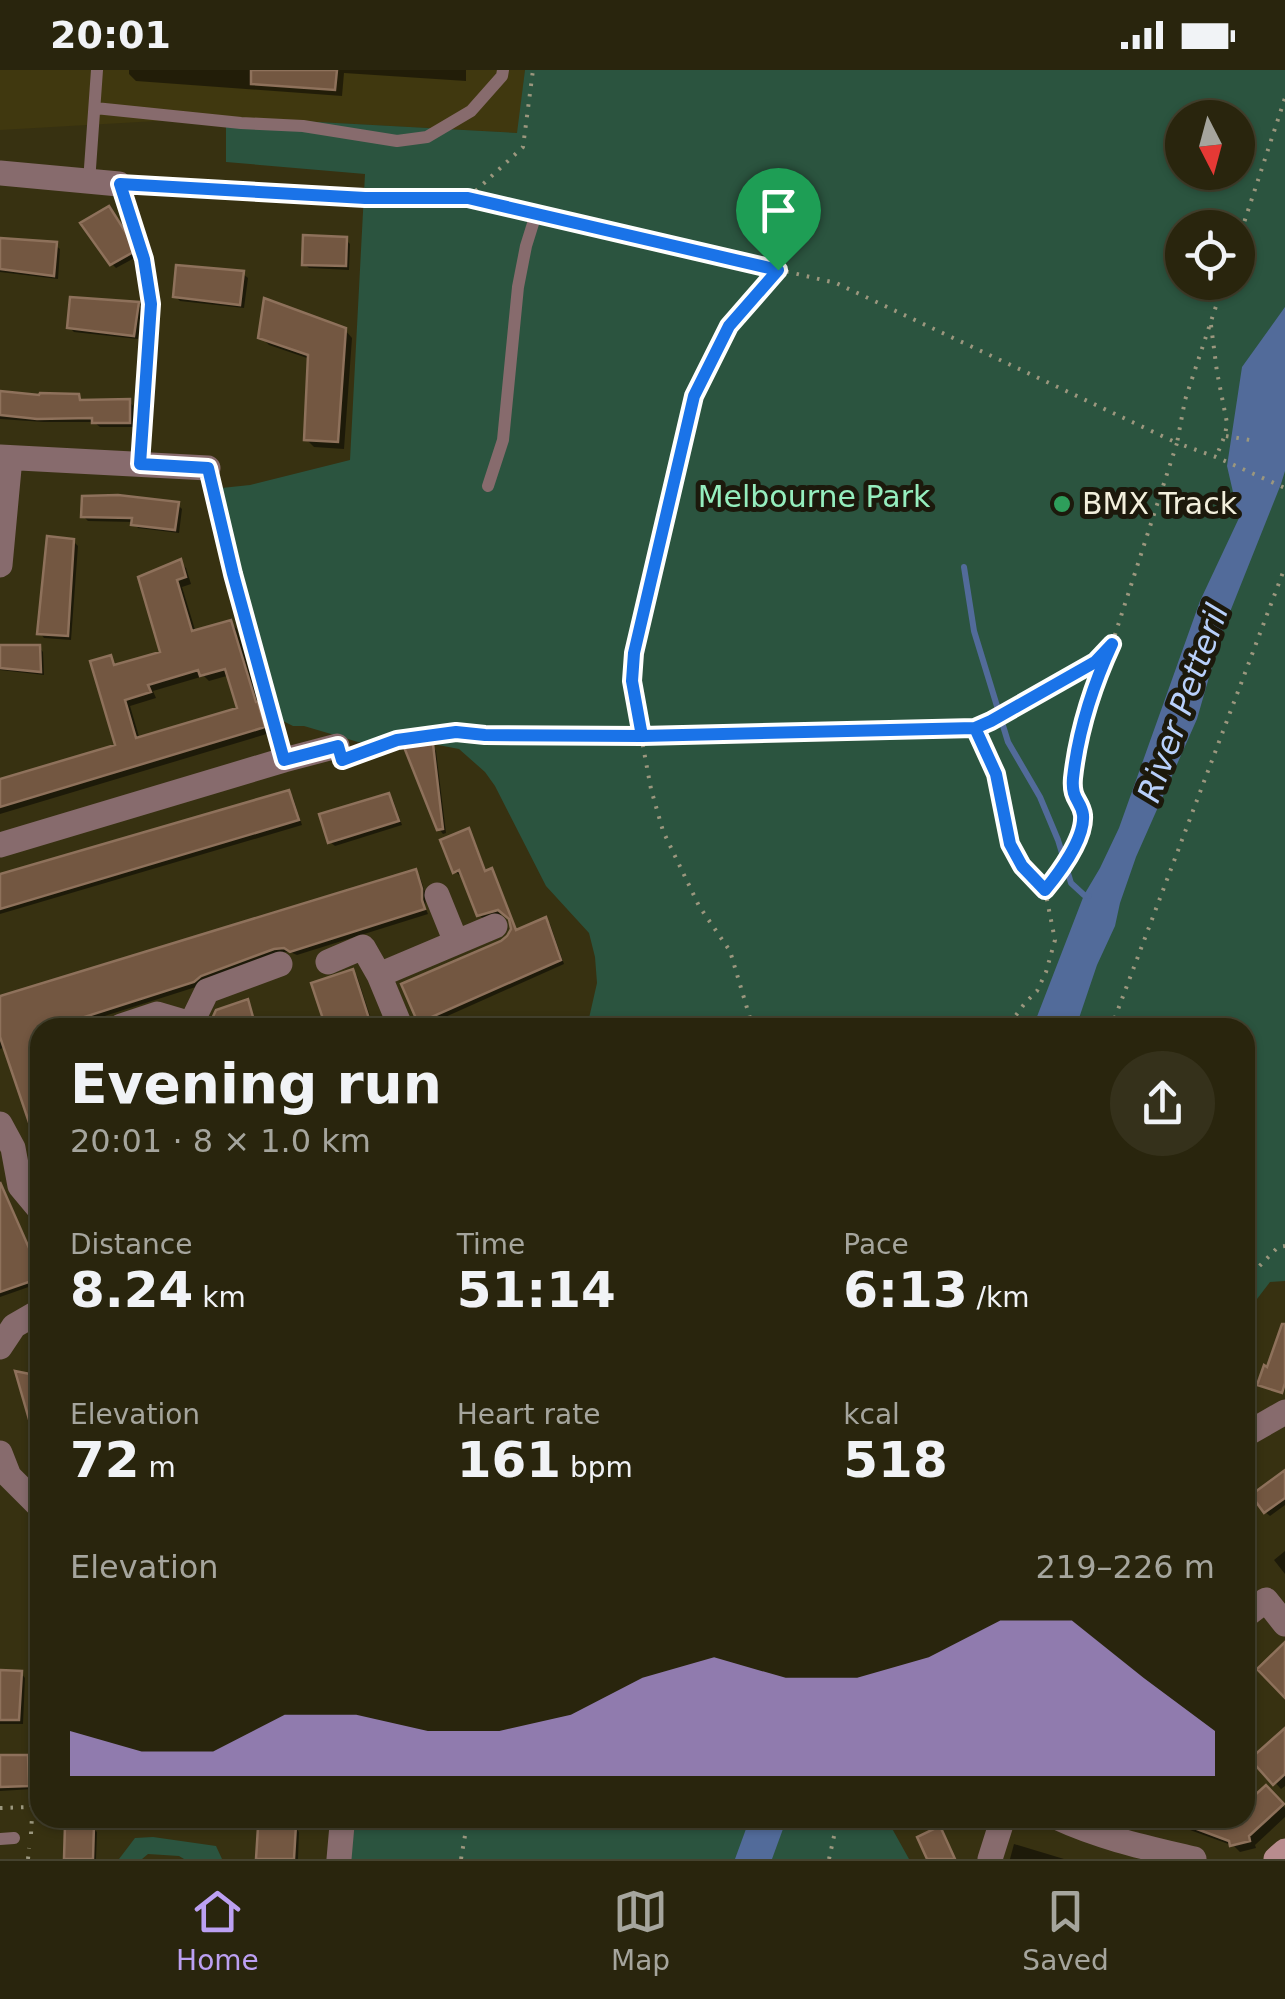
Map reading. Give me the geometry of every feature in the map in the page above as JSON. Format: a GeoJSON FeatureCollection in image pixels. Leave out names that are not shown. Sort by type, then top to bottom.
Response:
{"type":"FeatureCollection","features":[{"type":"Feature","properties":{"kind":"street"},"geometry":{"type":"LineString","coordinates":[[0,174],[120,184]]}},
{"type":"Feature","properties":{"kind":"street"},"geometry":{"type":"LineString","coordinates":[[0,565],[5,458],[208,468]]}},
{"type":"Feature","properties":{"kind":"street"},"geometry":{"type":"LineString","coordinates":[[0,845],[338,746]]}},
{"type":"Feature","properties":{"kind":"street"},"geometry":{"type":"LineString","coordinates":[[438,895],[456,942]]}},
{"type":"Feature","properties":{"kind":"street"},"geometry":{"type":"LineString","coordinates":[[379,975],[494,926]]}},
{"type":"Feature","properties":{"kind":"street"},"geometry":{"type":"LineString","coordinates":[[328,962],[363,947],[397,1018]]}},
{"type":"Feature","properties":{"kind":"street"},"geometry":{"type":"LineString","coordinates":[[195,1018],[207,991],[280,964]]}},
{"type":"Feature","properties":{"kind":"street"},"geometry":{"type":"LineString","coordinates":[[0,1124],[13,1148],[20,1186],[30,1198]]}},
{"type":"Feature","properties":{"kind":"street"},"geometry":{"type":"LineString","coordinates":[[0,1347],[14,1326],[30,1317]]}},
{"type":"Feature","properties":{"kind":"street"},"geometry":{"type":"LineString","coordinates":[[1255,1429],[1285,1412]]}},
{"type":"Feature","properties":{"kind":"street"},"geometry":{"type":"LineString","coordinates":[[0,1453],[9,1476],[30,1497]]}},
{"type":"Feature","properties":{"kind":"street"},"geometry":{"type":"LineString","coordinates":[[1255,1608],[1266,1600],[1285,1624]]}},
{"type":"Feature","properties":{"kind":"street"},"geometry":{"type":"LineString","coordinates":[[338,1859],[342,1828]]}},
{"type":"Feature","properties":{"kind":"street"},"geometry":{"type":"LineString","coordinates":[[990,1859],[1000,1828]]}},
{"type":"Feature","properties":{"kind":"street"},"geometry":{"type":"LineString","coordinates":[[1094,1828],[1128,1830],[1194,1859]]}},
{"type":"Feature","properties":{"kind":"street"},"geometry":{"type":"LineString","coordinates":[[1276,1859],[1285,1852]]}},
{"type":"Feature","properties":{"kind":"lane"},"geometry":{"type":"LineString","coordinates":[[90,182],[98,70]]}},
{"type":"Feature","properties":{"kind":"lane"},"geometry":{"type":"LineString","coordinates":[[95,108],[241,124],[303,126],[397,141],[427,137],[470,111],[502,76],[502,70]]}},
{"type":"Feature","properties":{"kind":"lane"},"geometry":{"type":"LineString","coordinates":[[488,486],[503,440],[518,287],[536,214]]}},
{"type":"Feature","properties":{"kind":"path"},"geometry":{"type":"LineString","coordinates":[[468,198],[523,147],[534,70]]}},
{"type":"Feature","properties":{"kind":"path"},"geometry":{"type":"LineString","coordinates":[[1248,210],[1285,98]]}},
{"type":"Feature","properties":{"kind":"path"},"geometry":{"type":"LineString","coordinates":[[140,464],[151,304],[144,259],[120,184],[365,198],[468,198],[836,283],[1177,443],[1285,488]]}},
{"type":"Feature","properties":{"kind":"path"},"geometry":{"type":"LineString","coordinates":[[750,1018],[730,951],[699,906],[663,831],[651,789],[632,681],[634,653],[694,396],[729,326],[778,270]]}},
{"type":"Feature","properties":{"kind":"path"},"geometry":{"type":"LineString","coordinates":[[1045,890],[1063,868],[1082,828],[1083,812],[1072,793],[1080,742],[1097,676],[1112,644],[1177,443],[1185,400],[1218,300]]}},
{"type":"Feature","properties":{"kind":"path"},"geometry":{"type":"LineString","coordinates":[[1210,322],[1227,423],[1216,457]]}},
{"type":"Feature","properties":{"kind":"path"},"geometry":{"type":"LineString","coordinates":[[1225,435],[1256,441]]}},
{"type":"Feature","properties":{"kind":"path"},"geometry":{"type":"LineString","coordinates":[[208,468],[284,760]]}},
{"type":"Feature","properties":{"kind":"path"},"geometry":{"type":"LineString","coordinates":[[1115,1018],[1285,568]]}},
{"type":"Feature","properties":{"kind":"path"},"geometry":{"type":"LineString","coordinates":[[338,746],[342,760],[397,740],[456,732],[642,736],[975,728],[1095,662],[1112,644]]}},
{"type":"Feature","properties":{"kind":"path"},"geometry":{"type":"LineString","coordinates":[[975,728],[996,774],[1010,844],[1022,866],[1045,890],[1054,940],[1037,991],[1014,1018]]}},
{"type":"Feature","properties":{"kind":"path"},"geometry":{"type":"LineString","coordinates":[[1255,1270],[1278,1246],[1285,1246]]}},
{"type":"Feature","properties":{"kind":"path"},"geometry":{"type":"LineString","coordinates":[[0,1808],[30,1807]]}},
{"type":"Feature","properties":{"kind":"path"},"geometry":{"type":"LineString","coordinates":[[461,1859],[467,1828]]}},
{"type":"Feature","properties":{"kind":"path"},"geometry":{"type":"LineString","coordinates":[[829,1859],[836,1828]]}},
{"type":"Feature","properties":{"kind":"shaded area"},"geometry":{"type":"Polygon","coordinates":[[[0,70],[525,70],[518,133],[226,117],[0,130],[0,70]]]}},
{"type":"Feature","properties":{"kind":"green space","name":"Melbourne Park"},"geometry":{"type":"Polygon","coordinates":[[[525,70],[1285,70],[1285,1281],[1270,1282],[1255,1305],[1255,1018],[589,1018],[597,983],[589,933],[546,886],[485,772],[459,749],[433,744],[358,742],[281,720],[259,664],[239,569],[212,489],[250,485],[350,460],[365,174],[226,162],[226,117],[517,133],[525,70]]]}},
{"type":"Feature","properties":{"kind":"green space"},"geometry":{"type":"Polygon","coordinates":[[[348,1828],[892,1828],[909,1859],[347,1859],[348,1828]]]}},
{"type":"Feature","properties":{"kind":"green space"},"geometry":{"type":"Polygon","coordinates":[[[135,1838],[216,1846],[222,1859],[148,1854],[142,1859],[119,1859],[135,1838]]]}},
{"type":"Feature","properties":{"kind":"water","name":"River Petteril"},"geometry":{"type":"Polygon","coordinates":[[[1285,307],[1285,471],[1281,484],[1222,632],[1197,719],[1136,857],[1115,926],[1079,1018],[1036,1018],[1084,895],[1119,828],[1200,601],[1239,518],[1227,466],[1242,367],[1285,307]]]}},
{"type":"Feature","properties":{"kind":"water"},"geometry":{"type":"Polygon","coordinates":[[[746,1828],[783,1828],[772,1859],[735,1859],[746,1828]]]}},
{"type":"Feature","properties":{"kind":"building"},"geometry":{"type":"Polygon","coordinates":[[[251,70],[337,70],[335,90],[251,84],[251,70]]]}},
{"type":"Feature","properties":{"kind":"building"},"geometry":{"type":"Polygon","coordinates":[[[109,206],[137,250],[110,265],[80,223],[109,206]]]}},
{"type":"Feature","properties":{"kind":"building"},"geometry":{"type":"Polygon","coordinates":[[[303,235],[347,237],[346,266],[302,265],[303,235]]]}},
{"type":"Feature","properties":{"kind":"building"},"geometry":{"type":"Polygon","coordinates":[[[0,238],[57,242],[54,276],[0,269],[0,238]]]}},
{"type":"Feature","properties":{"kind":"building"},"geometry":{"type":"Polygon","coordinates":[[[176,265],[244,271],[240,305],[173,297],[176,265]]]}},
{"type":"Feature","properties":{"kind":"building"},"geometry":{"type":"Polygon","coordinates":[[[70,297],[139,302],[134,336],[67,328],[70,297]]]}},
{"type":"Feature","properties":{"kind":"building"},"geometry":{"type":"Polygon","coordinates":[[[264,298],[346,328],[338,442],[304,440],[308,355],[258,338],[264,298]]]}},
{"type":"Feature","properties":{"kind":"building"},"geometry":{"type":"Polygon","coordinates":[[[0,391],[79,394],[80,400],[130,399],[130,423],[0,415],[0,391]]]}},
{"type":"Feature","properties":{"kind":"building"},"geometry":{"type":"Polygon","coordinates":[[[118,495],[179,502],[175,530],[131,525],[132,518],[81,517],[82,496],[118,495]]]}},
{"type":"Feature","properties":{"kind":"building"},"geometry":{"type":"Polygon","coordinates":[[[47,536],[74,539],[68,636],[37,634],[47,536]]]}},
{"type":"Feature","properties":{"kind":"building"},"geometry":{"type":"Polygon","coordinates":[[[181,559],[186,577],[177,580],[192,631],[231,620],[265,727],[0,807],[0,779],[115,745],[90,661],[111,655],[114,665],[160,652],[138,577],[181,559]],[[225,669],[200,676],[198,670],[148,685],[151,692],[125,700],[136,738],[237,708],[225,669]]]}},
{"type":"Feature","properties":{"kind":"building"},"geometry":{"type":"Polygon","coordinates":[[[0,645],[40,645],[41,672],[0,668],[0,645]]]}},
{"type":"Feature","properties":{"kind":"building"},"geometry":{"type":"Polygon","coordinates":[[[433,744],[443,829],[437,830],[404,747],[433,744]]]}},
{"type":"Feature","properties":{"kind":"building"},"geometry":{"type":"Polygon","coordinates":[[[289,790],[299,820],[0,909],[0,874],[289,790]]]}},
{"type":"Feature","properties":{"kind":"building"},"geometry":{"type":"Polygon","coordinates":[[[389,793],[399,821],[328,843],[319,814],[389,793]]]}},
{"type":"Feature","properties":{"kind":"building"},"geometry":{"type":"Polygon","coordinates":[[[469,828],[485,871],[492,868],[516,930],[546,917],[561,960],[429,1018],[416,1018],[401,984],[501,941],[511,929],[509,919],[498,910],[477,916],[459,870],[453,873],[440,840],[469,828]]]}},
{"type":"Feature","properties":{"kind":"building"},"geometry":{"type":"Polygon","coordinates":[[[416,869],[422,889],[425,909],[290,952],[274,949],[194,982],[81,1018],[30,1018],[30,1125],[0,1037],[0,996],[416,869]]]}},
{"type":"Feature","properties":{"kind":"building"},"geometry":{"type":"Polygon","coordinates":[[[353,969],[369,1018],[323,1018],[311,983],[353,969]]]}},
{"type":"Feature","properties":{"kind":"building"},"geometry":{"type":"Polygon","coordinates":[[[248,999],[253,1018],[212,1018],[216,1010],[248,999]]]}},
{"type":"Feature","properties":{"kind":"building"},"geometry":{"type":"Polygon","coordinates":[[[0,1182],[30,1250],[30,1282],[0,1292],[0,1182]]]}},
{"type":"Feature","properties":{"kind":"building"},"geometry":{"type":"Polygon","coordinates":[[[1282,1324],[1285,1383],[1282,1393],[1257,1385],[1282,1324]]]}},
{"type":"Feature","properties":{"kind":"building"},"geometry":{"type":"Polygon","coordinates":[[[15,1371],[30,1374],[30,1423],[15,1371]]]}},
{"type":"Feature","properties":{"kind":"building"},"geometry":{"type":"Polygon","coordinates":[[[1285,1470],[1285,1498],[1264,1513],[1255,1501],[1255,1492],[1285,1470]]]}},
{"type":"Feature","properties":{"kind":"building"},"geometry":{"type":"Polygon","coordinates":[[[1285,1642],[1285,1698],[1257,1669],[1285,1642]]]}},
{"type":"Feature","properties":{"kind":"building"},"geometry":{"type":"Polygon","coordinates":[[[0,1670],[22,1671],[19,1720],[0,1720],[0,1670]]]}},
{"type":"Feature","properties":{"kind":"building"},"geometry":{"type":"Polygon","coordinates":[[[1285,1728],[1285,1774],[1273,1785],[1255,1765],[1255,1755],[1285,1728]]]}},
{"type":"Feature","properties":{"kind":"building"},"geometry":{"type":"Polygon","coordinates":[[[0,1755],[28,1755],[29,1786],[0,1787],[0,1755]]]}},
{"type":"Feature","properties":{"kind":"building"},"geometry":{"type":"Polygon","coordinates":[[[1266,1785],[1284,1804],[1249,1836],[1250,1841],[1230,1846],[1229,1841],[1194,1828],[1255,1828],[1255,1795],[1266,1785]]]}},
{"type":"Feature","properties":{"kind":"building"},"geometry":{"type":"Polygon","coordinates":[[[65,1828],[94,1828],[93,1859],[64,1859],[65,1828]]]}},
{"type":"Feature","properties":{"kind":"building"},"geometry":{"type":"Polygon","coordinates":[[[258,1828],[296,1828],[294,1859],[256,1859],[258,1828]]]}},
{"type":"Feature","properties":{"kind":"building"},"geometry":{"type":"Polygon","coordinates":[[[941,1828],[955,1859],[927,1859],[917,1837],[941,1828]]]}},
{"type":"Feature","properties":{"kind":"waterway"},"geometry":{"type":"LineString","coordinates":[[964,567],[974,631],[1008,742],[1040,797],[1071,883],[1089,896]]}},
{"type":"Feature","properties":{"kind":"place","name":"BMX Track"},"geometry":{"type":"Point","coordinates":[1062,504]}},
{"type":"Feature","properties":{"kind":"route"},"geometry":{"type":"LineString","coordinates":[[778,270],[468,198],[365,198],[120,184],[150,286],[140,464],[208,468],[284,760],[338,746],[342,760],[397,740],[456,732],[642,736],[975,728],[996,774],[1010,844],[1022,866],[1045,890],[1063,868],[1082,828],[1083,812],[1072,793],[1073,777],[1097,676],[1112,644],[1095,662],[975,728],[864,731],[642,736],[632,681],[634,653],[694,396],[729,326],[778,270]]}}]}
